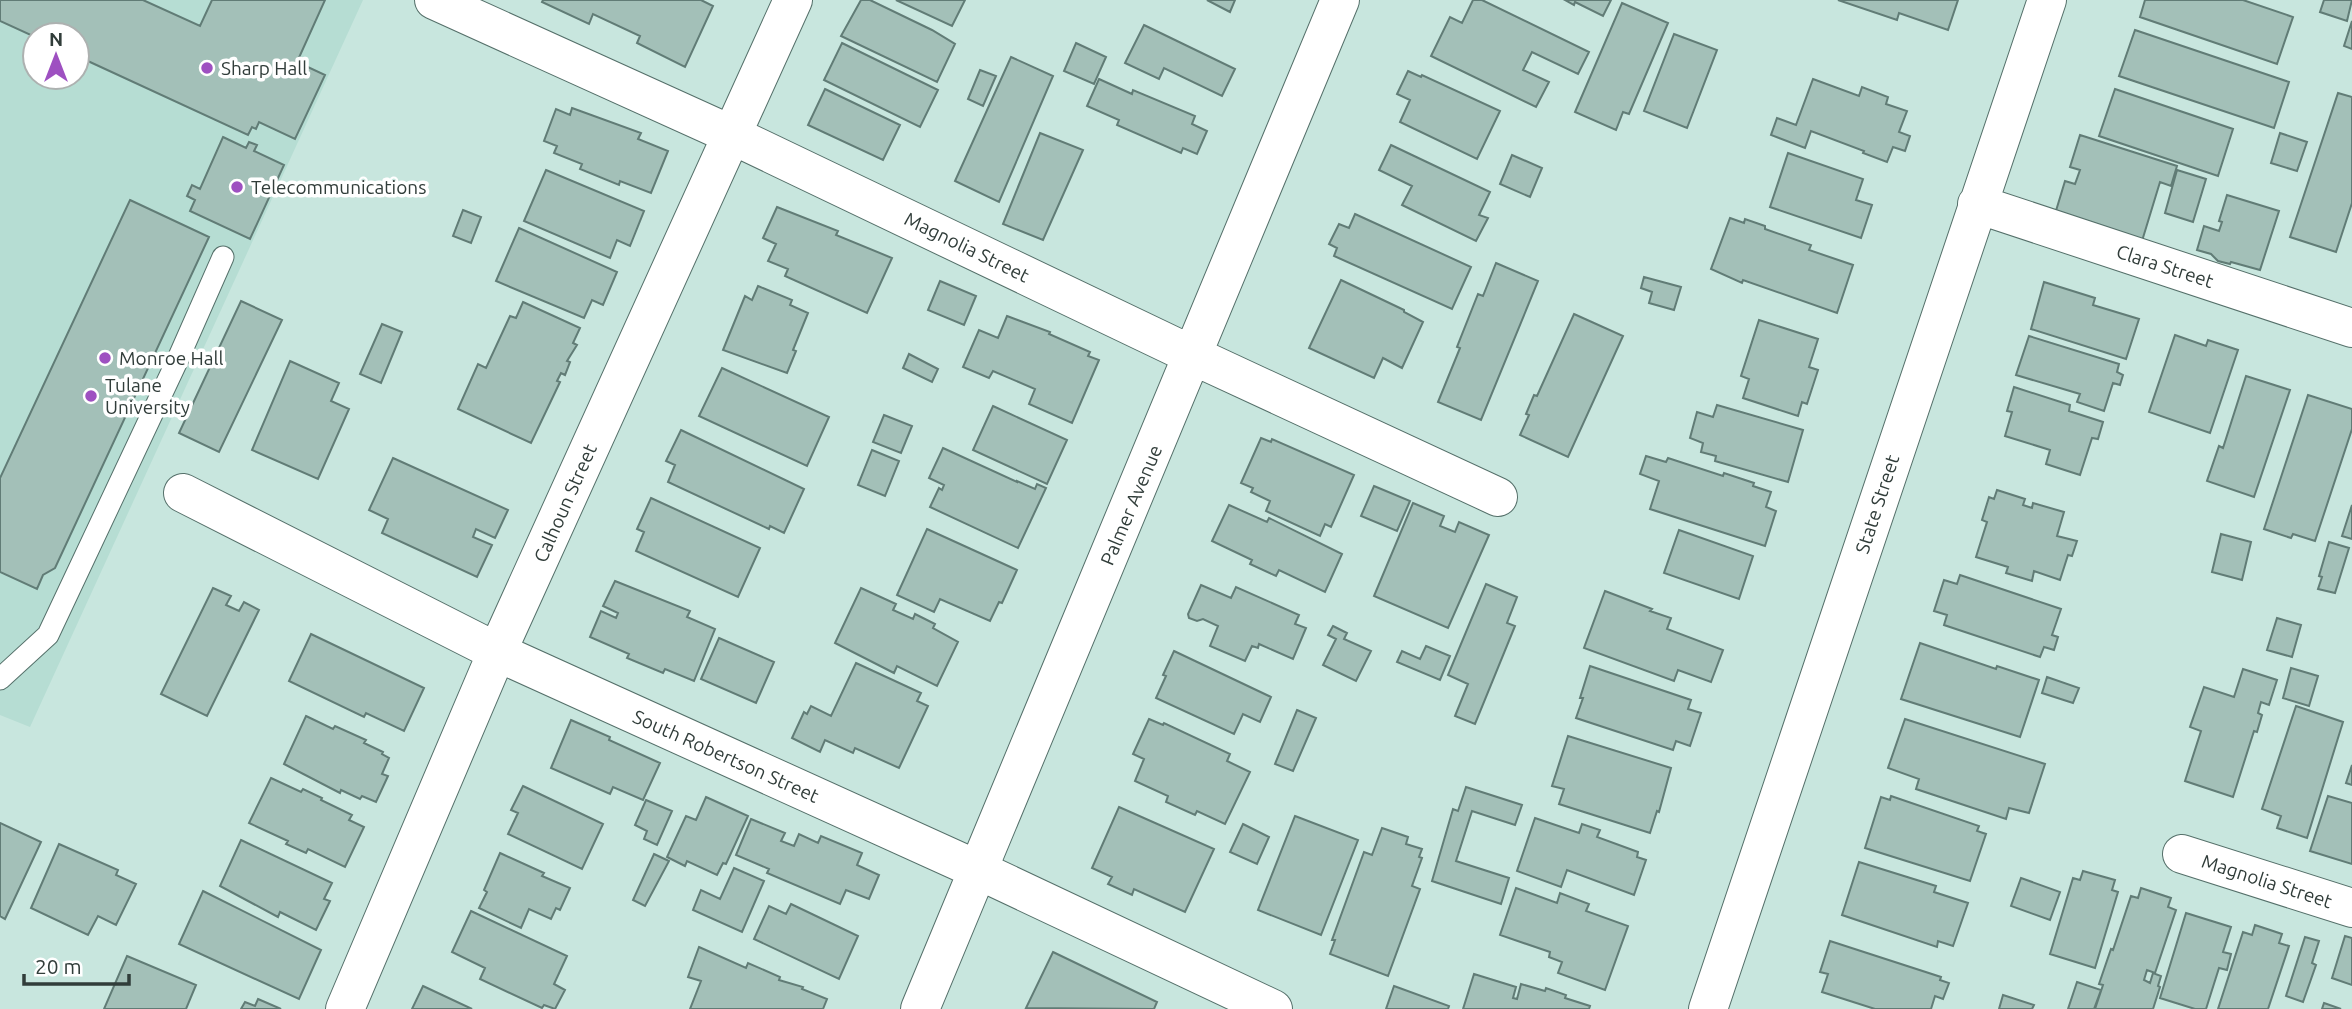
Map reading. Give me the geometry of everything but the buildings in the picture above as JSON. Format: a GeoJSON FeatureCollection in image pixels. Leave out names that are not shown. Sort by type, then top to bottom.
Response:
{"type":"FeatureCollection","features":[{"type":"Feature","properties":{"kind":"street","name":"Magnolia Street"},"geometry":{"type":"LineString","coordinates":[[434,0],[732,135],[1194,356],[1498,497]]}},
{"type":"Feature","properties":{"kind":"street","name":"Calhoun Street"},"geometry":{"type":"LineString","coordinates":[[345,1009],[497,652],[793,0]]}},
{"type":"Feature","properties":{"kind":"street","name":"Palmer Avenue"},"geometry":{"type":"LineString","coordinates":[[920,1009],[1340,0]]}},
{"type":"Feature","properties":{"kind":"street","name":"State Street"},"geometry":{"type":"LineString","coordinates":[[1709,1009],[2047,0]]}},
{"type":"Feature","properties":{"kind":"street","name":"Clara Street"},"geometry":{"type":"LineString","coordinates":[[1977,204],[2352,328]]}},
{"type":"Feature","properties":{"kind":"street","name":"South Robertson Street"},"geometry":{"type":"LineString","coordinates":[[184,493],[497,652],[978,870],[1273,1009]]}},
{"type":"Feature","properties":{"kind":"street","name":"Magnolia Street"},"geometry":{"type":"LineString","coordinates":[[2182,854],[2352,908]]}},
{"type":"Feature","properties":{"kind":"lane"},"geometry":{"type":"LineString","coordinates":[[0,679],[48,635],[223,257]]}},
{"type":"Feature","properties":{"kind":"shaded area","name":"Tulane University"},"geometry":{"type":"Polygon","coordinates":[[[0,0],[363,0],[30,727],[0,715],[0,0]]]}},
{"type":"Feature","properties":{"kind":"place","name":"Sharp Hall"},"geometry":{"type":"Point","coordinates":[207,68]}},
{"type":"Feature","properties":{"kind":"place","name":"Telecommunications"},"geometry":{"type":"Point","coordinates":[237,187]}},
{"type":"Feature","properties":{"kind":"place","name":"Monroe Hall"},"geometry":{"type":"Point","coordinates":[105,358]}},
{"type":"Feature","properties":{"kind":"place","name":"Tulane University"},"geometry":{"type":"Point","coordinates":[91,396]}}]}
